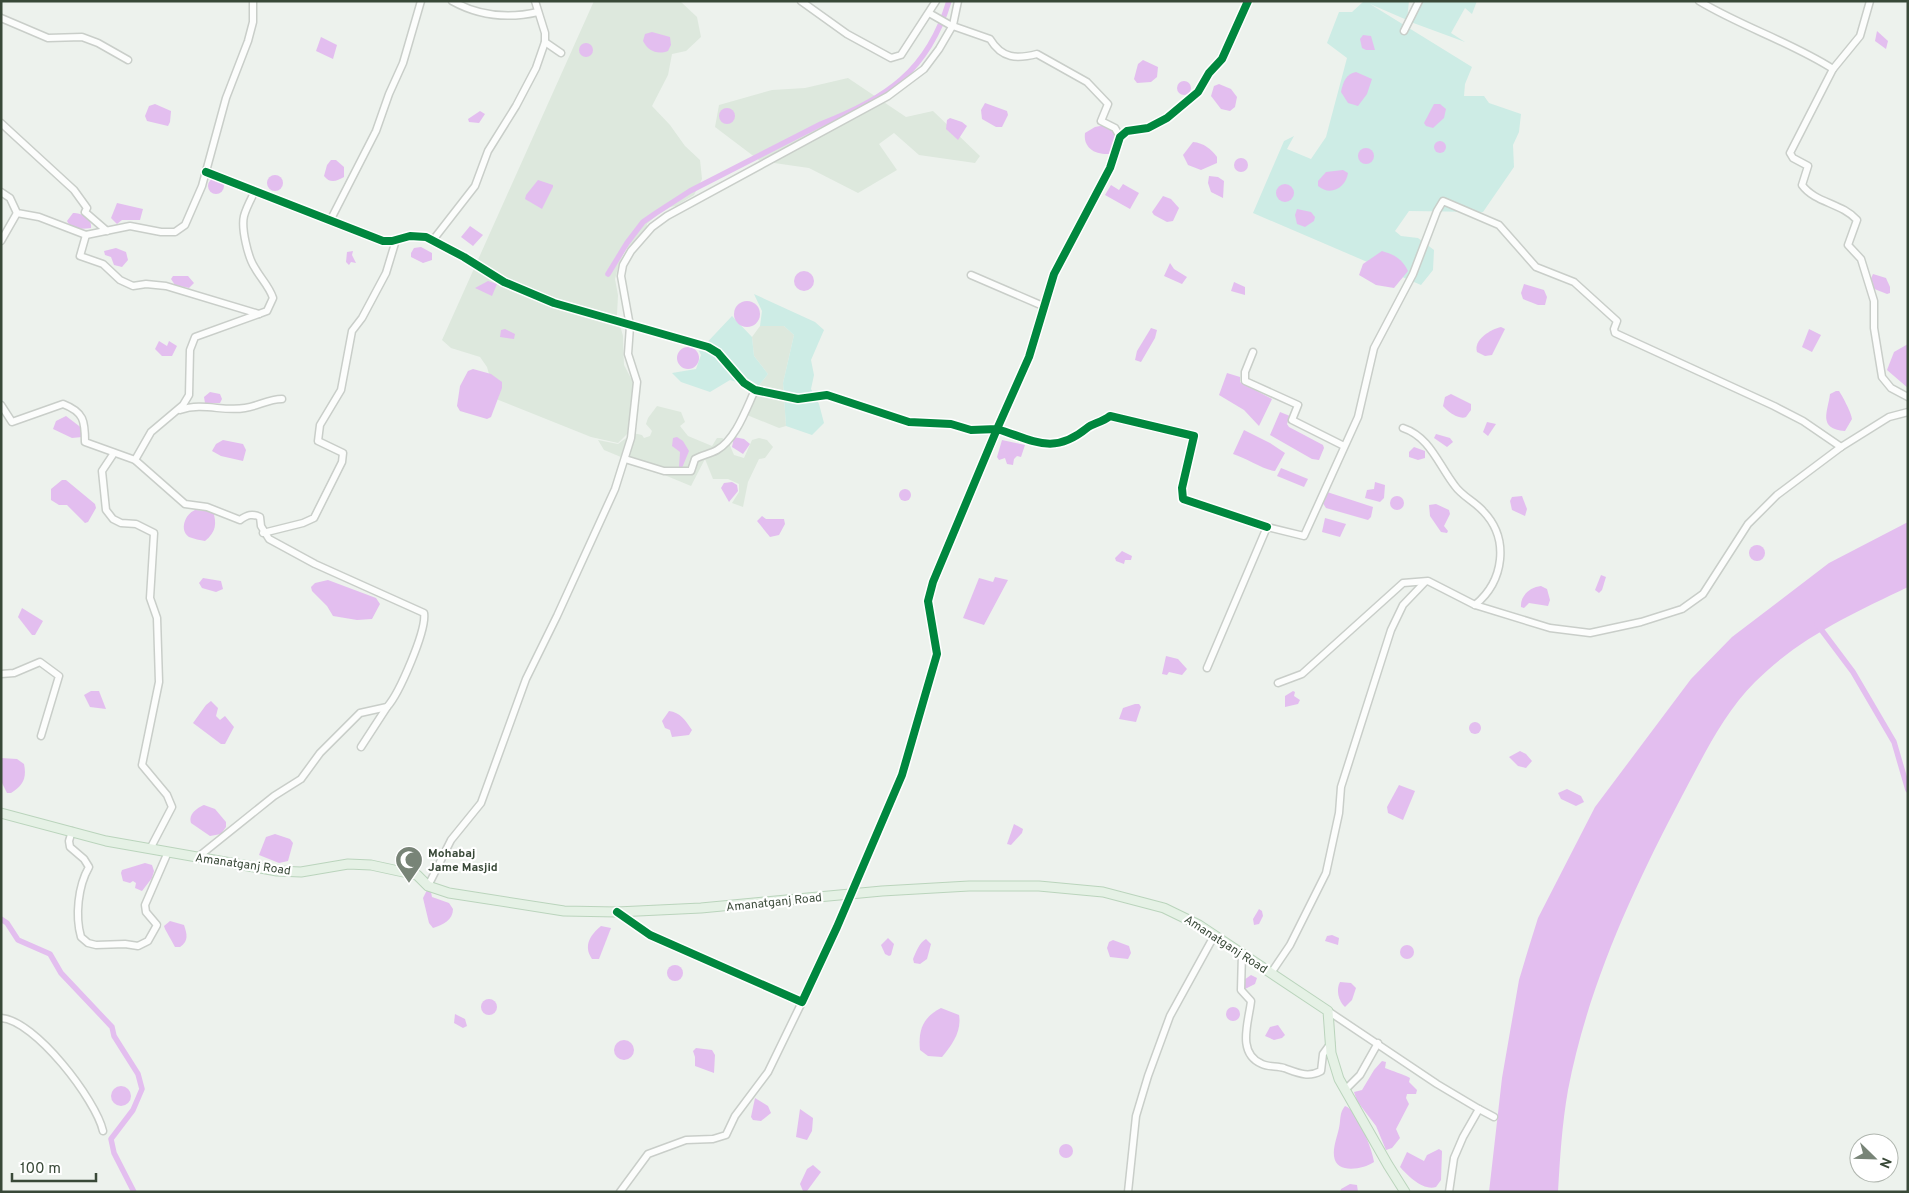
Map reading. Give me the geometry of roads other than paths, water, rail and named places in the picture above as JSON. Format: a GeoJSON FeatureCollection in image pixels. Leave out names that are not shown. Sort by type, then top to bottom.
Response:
{"type":"FeatureCollection","features":[{"type":"Feature","properties":{"kind":"main road","name":"Amanatganj Road"},"geometry":{"type":"LineString","coordinates":[[1,813],[106,841],[277,871],[301,872],[348,864],[371,865],[417,875],[428,886],[449,893],[564,911],[617,912],[746,905],[850,894],[969,886],[1039,886],[1103,892],[1178,913],[1242,953],[1328,1011]]}},
{"type":"Feature","properties":{"kind":"main road"},"geometry":{"type":"LineString","coordinates":[[1328,1011],[1334,1064],[1345,1090],[1405,1192]]}},
{"type":"Feature","properties":{"kind":"street"},"geometry":{"type":"LineString","coordinates":[[17,213],[38,217],[86,235],[130,226],[161,232],[175,232],[185,225],[202,186],[226,98],[248,41],[253,22],[253,1]]}},
{"type":"Feature","properties":{"kind":"street"},"geometry":{"type":"LineString","coordinates":[[330,221],[376,131],[389,94],[403,63],[420,1]]}},
{"type":"Feature","properties":{"kind":"street"},"geometry":{"type":"LineString","coordinates":[[452,1],[473,11],[501,16],[538,12]]}},
{"type":"Feature","properties":{"kind":"street"},"geometry":{"type":"LineString","coordinates":[[433,240],[475,186],[485,157],[529,82],[544,42],[544,33],[535,1]]}},
{"type":"Feature","properties":{"kind":"street"},"geometry":{"type":"LineString","coordinates":[[801,1],[847,34],[891,58],[901,55],[936,1]]}},
{"type":"Feature","properties":{"kind":"street"},"geometry":{"type":"LineString","coordinates":[[428,886],[451,840],[481,803],[526,678],[557,616],[615,489],[625,459],[631,438],[637,382],[628,354],[630,326],[620,276],[623,265],[631,251],[652,227],[667,216],[888,96],[924,69],[951,25],[958,1]]}},
{"type":"Feature","properties":{"kind":"street"},"geometry":{"type":"LineString","coordinates":[[620,1192],[648,1154],[686,1140],[713,1139],[726,1135],[735,1116],[768,1072],[802,1002],[902,775],[937,654],[928,602],[933,582],[996,429],[1029,357],[1054,274],[1110,168],[1120,137],[1127,131],[1148,128],[1167,118],[1198,92],[1209,73],[1222,58],[1248,1]]}},
{"type":"Feature","properties":{"kind":"street"},"geometry":{"type":"LineString","coordinates":[[1404,31],[1419,1]]}},
{"type":"Feature","properties":{"kind":"street"},"geometry":{"type":"LineString","coordinates":[[1699,1],[1790,44],[1833,69]]}},
{"type":"Feature","properties":{"kind":"street"},"geometry":{"type":"LineString","coordinates":[[1870,1],[1860,36],[1833,69],[1790,153],[1793,158],[1808,166],[1802,185],[1807,192],[1836,205],[1857,220],[1848,245],[1861,258],[1874,301],[1874,328],[1882,377],[1891,388],[1908,397]]}},
{"type":"Feature","properties":{"kind":"street"},"geometry":{"type":"LineString","coordinates":[[929,13],[951,25],[990,39],[995,47],[1008,57],[1021,58],[1037,54],[1087,82],[1108,104],[1101,121],[1115,128],[1120,137]]}},
{"type":"Feature","properties":{"kind":"street"},"geometry":{"type":"LineString","coordinates":[[1,18],[48,38],[82,37],[98,42],[128,60]]}},
{"type":"Feature","properties":{"kind":"street"},"geometry":{"type":"LineString","coordinates":[[544,42],[560,53]]}},
{"type":"Feature","properties":{"kind":"street"},"geometry":{"type":"LineString","coordinates":[[1,123],[74,190],[87,208],[86,212],[107,231]]}},
{"type":"Feature","properties":{"kind":"street"},"geometry":{"type":"LineString","coordinates":[[206,172],[382,241],[420,236],[433,240],[513,286],[578,311],[620,320],[630,326],[670,335],[708,347],[718,353],[744,383],[755,390],[798,400],[827,395],[909,422],[951,424],[970,430],[996,429],[1051,446],[1073,438],[1088,427],[1101,424],[1110,416],[1194,436],[1182,488],[1183,499],[1267,527],[1304,536],[1358,417],[1374,348],[1407,287],[1437,211],[1443,201],[1499,225],[1536,267],[1574,282],[1617,321],[1614,329],[1615,333],[1774,406],[1802,421],[1841,447]]}},
{"type":"Feature","properties":{"kind":"street"},"geometry":{"type":"LineString","coordinates":[[135,460],[151,432],[171,413],[183,405],[188,395],[190,350],[195,337],[267,311],[273,298],[269,288],[254,268],[248,255],[243,217],[255,191]]}},
{"type":"Feature","properties":{"kind":"street"},"geometry":{"type":"LineString","coordinates":[[1,192],[10,198],[17,213]]}},
{"type":"Feature","properties":{"kind":"street"},"geometry":{"type":"LineString","coordinates":[[1,241],[17,213]]}},
{"type":"Feature","properties":{"kind":"street"},"geometry":{"type":"LineString","coordinates":[[86,235],[80,256],[103,264],[120,280],[133,286],[146,284],[166,286],[259,314]]}},
{"type":"Feature","properties":{"kind":"street"},"geometry":{"type":"LineString","coordinates":[[264,533],[303,523],[314,518],[338,470],[344,455],[318,441],[320,425],[341,390],[352,330],[362,318],[386,273],[396,240]]}},
{"type":"Feature","properties":{"kind":"street"},"geometry":{"type":"LineString","coordinates":[[971,275],[1043,306]]}},
{"type":"Feature","properties":{"kind":"street"},"geometry":{"type":"LineString","coordinates":[[1253,352],[1245,372],[1246,381],[1298,404],[1292,420],[1344,446]]}},
{"type":"Feature","properties":{"kind":"street"},"geometry":{"type":"LineString","coordinates":[[625,459],[664,471],[692,470],[696,459],[719,449],[728,441],[755,390]]}},
{"type":"Feature","properties":{"kind":"street"},"geometry":{"type":"LineString","coordinates":[[171,413],[190,406],[245,408],[270,399],[282,398]]}},
{"type":"Feature","properties":{"kind":"street"},"geometry":{"type":"LineString","coordinates":[[1,405],[12,422],[63,404],[77,409],[85,423],[86,442],[135,460],[185,504],[207,506],[240,520],[248,515],[255,514],[260,517],[264,533],[269,539],[315,564],[424,613],[410,668],[400,690],[361,747]]}},
{"type":"Feature","properties":{"kind":"street"},"geometry":{"type":"LineString","coordinates":[[1278,683],[1302,674],[1403,583],[1425,582],[1475,605],[1550,628],[1590,633],[1641,622],[1682,609],[1704,594],[1748,524],[1763,508],[1800,476],[1841,447],[1889,417],[1908,412]]}},
{"type":"Feature","properties":{"kind":"street"},"geometry":{"type":"LineString","coordinates":[[1403,428],[1416,432],[1441,464],[1455,487],[1483,511],[1496,528],[1501,554],[1499,567],[1486,592],[1475,605]]}},
{"type":"Feature","properties":{"kind":"street"},"geometry":{"type":"LineString","coordinates":[[114,452],[102,471],[106,510],[114,519],[121,523],[136,524],[154,533],[150,598],[157,618],[159,682],[142,766],[167,795],[172,807],[150,849]]}},
{"type":"Feature","properties":{"kind":"street"},"geometry":{"type":"LineString","coordinates":[[1207,668],[1267,527]]}},
{"type":"Feature","properties":{"kind":"street"},"geometry":{"type":"LineString","coordinates":[[1271,973],[1290,946],[1326,874],[1339,813],[1341,787],[1391,630],[1403,605],[1425,582]]}},
{"type":"Feature","properties":{"kind":"street"},"geometry":{"type":"LineString","coordinates":[[1,674],[14,673],[40,662],[59,676],[41,736]]}},
{"type":"Feature","properties":{"kind":"street"},"geometry":{"type":"LineString","coordinates":[[198,857],[274,796],[301,779],[320,753],[360,713],[387,707]]}},
{"type":"Feature","properties":{"kind":"street"},"geometry":{"type":"LineString","coordinates":[[72,831],[70,847],[84,859],[89,867],[83,879],[78,914],[81,937],[88,943],[138,946],[148,941],[158,926],[146,912],[145,906],[168,852]]}},
{"type":"Feature","properties":{"kind":"street"},"geometry":{"type":"LineString","coordinates":[[617,912],[650,935],[802,1002]]}},
{"type":"Feature","properties":{"kind":"street"},"geometry":{"type":"LineString","coordinates":[[1128,1192],[1136,1116],[1148,1076],[1170,1016],[1214,936]]}},
{"type":"Feature","properties":{"kind":"street"},"geometry":{"type":"LineString","coordinates":[[1242,953],[1241,990],[1250,1001],[1245,1037],[1251,1056],[1262,1065],[1283,1068],[1304,1075],[1314,1075],[1321,1071],[1324,1054],[1331,1043]]}},
{"type":"Feature","properties":{"kind":"street"},"geometry":{"type":"LineString","coordinates":[[1328,1011],[1437,1084],[1494,1117]]}},
{"type":"Feature","properties":{"kind":"street"},"geometry":{"type":"LineString","coordinates":[[1,1018],[8,1019],[28,1031],[49,1049],[84,1092],[100,1118],[102,1132]]}},
{"type":"Feature","properties":{"kind":"street"},"geometry":{"type":"LineString","coordinates":[[1345,1090],[1360,1075],[1378,1043]]}},
{"type":"Feature","properties":{"kind":"street"},"geometry":{"type":"LineString","coordinates":[[1450,1192],[1454,1158],[1462,1136],[1478,1109]]}},
{"type":"Feature","properties":{"kind":"waterway"},"geometry":{"type":"LineString","coordinates":[[608,274],[627,243],[643,222],[656,213],[690,191],[885,93],[916,64],[929,46],[940,25],[949,1]]}},
{"type":"Feature","properties":{"kind":"waterway"},"geometry":{"type":"LineString","coordinates":[[1817,624],[1853,672],[1894,742],[1908,790]]}},
{"type":"Feature","properties":{"kind":"waterway"},"geometry":{"type":"LineString","coordinates":[[1,919],[7,923],[18,940],[50,954],[61,973],[112,1027],[114,1036],[138,1074],[142,1089],[133,1110],[111,1139],[114,1153],[134,1192]]}},
{"type":"Feature","properties":{"kind":"place","name":"Mohabaj Jame Masjid"},"geometry":{"type":"Point","coordinates":[409,884]}}]}
